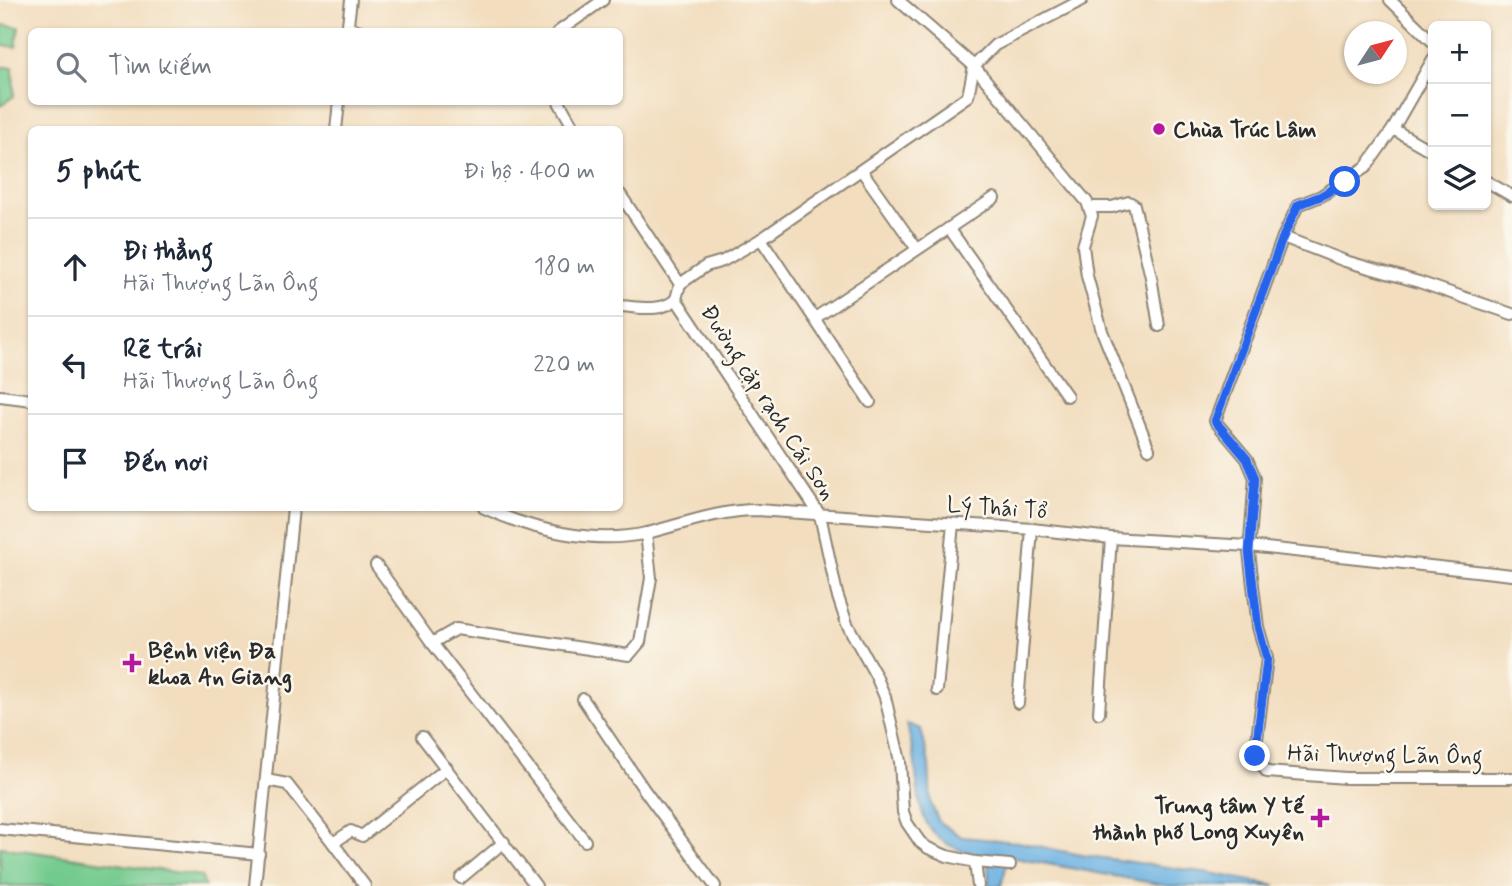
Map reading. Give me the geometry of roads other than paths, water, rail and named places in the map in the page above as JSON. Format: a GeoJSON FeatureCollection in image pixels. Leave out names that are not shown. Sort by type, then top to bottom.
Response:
{"type":"FeatureCollection","features":[{"type":"Feature","properties":{"kind":"street"},"geometry":{"type":"LineString","coordinates":[[348,28],[351,0]]}},
{"type":"Feature","properties":{"kind":"street"},"geometry":{"type":"LineString","coordinates":[[564,28],[603,0]]}},
{"type":"Feature","properties":{"kind":"street"},"geometry":{"type":"LineString","coordinates":[[898,0],[974,66],[1089,207],[1092,216],[1083,246],[1087,276],[1102,331],[1149,449]]}},
{"type":"Feature","properties":{"kind":"street"},"geometry":{"type":"LineString","coordinates":[[974,66],[995,44],[1082,0]]}},
{"type":"Feature","properties":{"kind":"street"},"geometry":{"type":"LineString","coordinates":[[1390,0],[1428,37]]}},
{"type":"Feature","properties":{"kind":"street","name":"Đường cặp rạch Cái Sơn"},"geometry":{"type":"LineString","coordinates":[[974,66],[968,96],[761,239],[723,261],[706,266],[680,284],[676,299],[820,515],[837,594],[847,624],[885,697],[900,761],[903,812],[907,823],[920,842],[947,856],[1010,865]]}},
{"type":"Feature","properties":{"kind":"street","name":"Hãi Thượng Lãn Ông"},"geometry":{"type":"LineString","coordinates":[[1428,68],[1366,167],[1321,196],[1298,205],[1283,237],[1215,421],[1247,459],[1255,478],[1249,547],[1258,627],[1267,659],[1255,756],[1268,772],[1346,778],[1512,778]]}},
{"type":"Feature","properties":{"kind":"street"},"geometry":{"type":"LineString","coordinates":[[336,126],[339,105]]}},
{"type":"Feature","properties":{"kind":"street"},"geometry":{"type":"LineString","coordinates":[[561,105],[573,126]]}},
{"type":"Feature","properties":{"kind":"street"},"geometry":{"type":"LineString","coordinates":[[1392,129],[1428,149]]}},
{"type":"Feature","properties":{"kind":"street"},"geometry":{"type":"LineString","coordinates":[[862,171],[917,249]]}},
{"type":"Feature","properties":{"kind":"street"},"geometry":{"type":"LineString","coordinates":[[1491,184],[1512,196]]}},
{"type":"Feature","properties":{"kind":"street"},"geometry":{"type":"LineString","coordinates":[[623,198],[680,284]]}},
{"type":"Feature","properties":{"kind":"street"},"geometry":{"type":"LineString","coordinates":[[815,318],[994,198]]}},
{"type":"Feature","properties":{"kind":"street"},"geometry":{"type":"LineString","coordinates":[[1089,207],[1112,207],[1129,202],[1133,205],[1151,277],[1159,326]]}},
{"type":"Feature","properties":{"kind":"street"},"geometry":{"type":"LineString","coordinates":[[949,228],[1067,396]]}},
{"type":"Feature","properties":{"kind":"street"},"geometry":{"type":"LineString","coordinates":[[1283,237],[1345,261],[1419,282],[1512,314]]}},
{"type":"Feature","properties":{"kind":"street"},"geometry":{"type":"LineString","coordinates":[[761,239],[870,402]]}},
{"type":"Feature","properties":{"kind":"street"},"geometry":{"type":"LineString","coordinates":[[623,306],[662,308],[669,306],[676,299]]}},
{"type":"Feature","properties":{"kind":"street"},"geometry":{"type":"LineString","coordinates":[[0,396],[28,400]]}},
{"type":"Feature","properties":{"kind":"street","name":"Lý Thái Tổ"},"geometry":{"type":"LineString","coordinates":[[491,511],[506,518],[567,533],[606,537],[646,533],[739,510],[1032,529],[1111,538],[1249,547],[1512,575]]}},
{"type":"Feature","properties":{"kind":"street"},"geometry":{"type":"LineString","coordinates":[[255,886],[293,511]]}},
{"type":"Feature","properties":{"kind":"street"},"geometry":{"type":"LineString","coordinates":[[937,690],[953,524]]}},
{"type":"Feature","properties":{"kind":"street"},"geometry":{"type":"LineString","coordinates":[[1018,703],[1032,529]]}},
{"type":"Feature","properties":{"kind":"street"},"geometry":{"type":"LineString","coordinates":[[432,643],[456,629],[629,655],[640,642],[651,578],[646,533]]}},
{"type":"Feature","properties":{"kind":"street"},"geometry":{"type":"LineString","coordinates":[[1099,713],[1111,538]]}},
{"type":"Feature","properties":{"kind":"street"},"geometry":{"type":"LineString","coordinates":[[376,565],[432,643],[585,841]]}},
{"type":"Feature","properties":{"kind":"street"},"geometry":{"type":"LineString","coordinates":[[583,699],[645,791],[715,886]]}},
{"type":"Feature","properties":{"kind":"street"},"geometry":{"type":"LineString","coordinates":[[422,737],[536,886]]}},
{"type":"Feature","properties":{"kind":"street"},"geometry":{"type":"LineString","coordinates":[[333,843],[351,831],[362,836],[447,768]]}},
{"type":"Feature","properties":{"kind":"street"},"geometry":{"type":"LineString","coordinates":[[266,780],[287,784],[365,886]]}},
{"type":"Feature","properties":{"kind":"street"},"geometry":{"type":"LineString","coordinates":[[0,829],[259,854]]}},
{"type":"Feature","properties":{"kind":"street"},"geometry":{"type":"LineString","coordinates":[[461,878],[504,842]]}},
{"type":"Feature","properties":{"kind":"street"},"geometry":{"type":"LineString","coordinates":[[978,886],[979,862]]}},
{"type":"Feature","properties":{"kind":"water"},"geometry":{"type":"Polygon","coordinates":[[[907,724],[921,729],[929,764],[931,804],[939,822],[962,837],[1018,842],[1081,855],[1210,873],[1276,886],[1169,886],[1009,857],[1001,886],[989,886],[988,860],[947,844],[936,836],[923,816],[907,724]]]}},
{"type":"Feature","properties":{"kind":"place","name":"Chùa Trúc Lâm"},"geometry":{"type":"Point","coordinates":[1159,129]}},
{"type":"Feature","properties":{"kind":"place","name":"Bệnh viện Đa khoa An Giang"},"geometry":{"type":"Point","coordinates":[132,663]}},
{"type":"Feature","properties":{"kind":"place","name":"Trung tâm Y tế thành phố Long Xuyên"},"geometry":{"type":"Point","coordinates":[1320,818]}}]}
